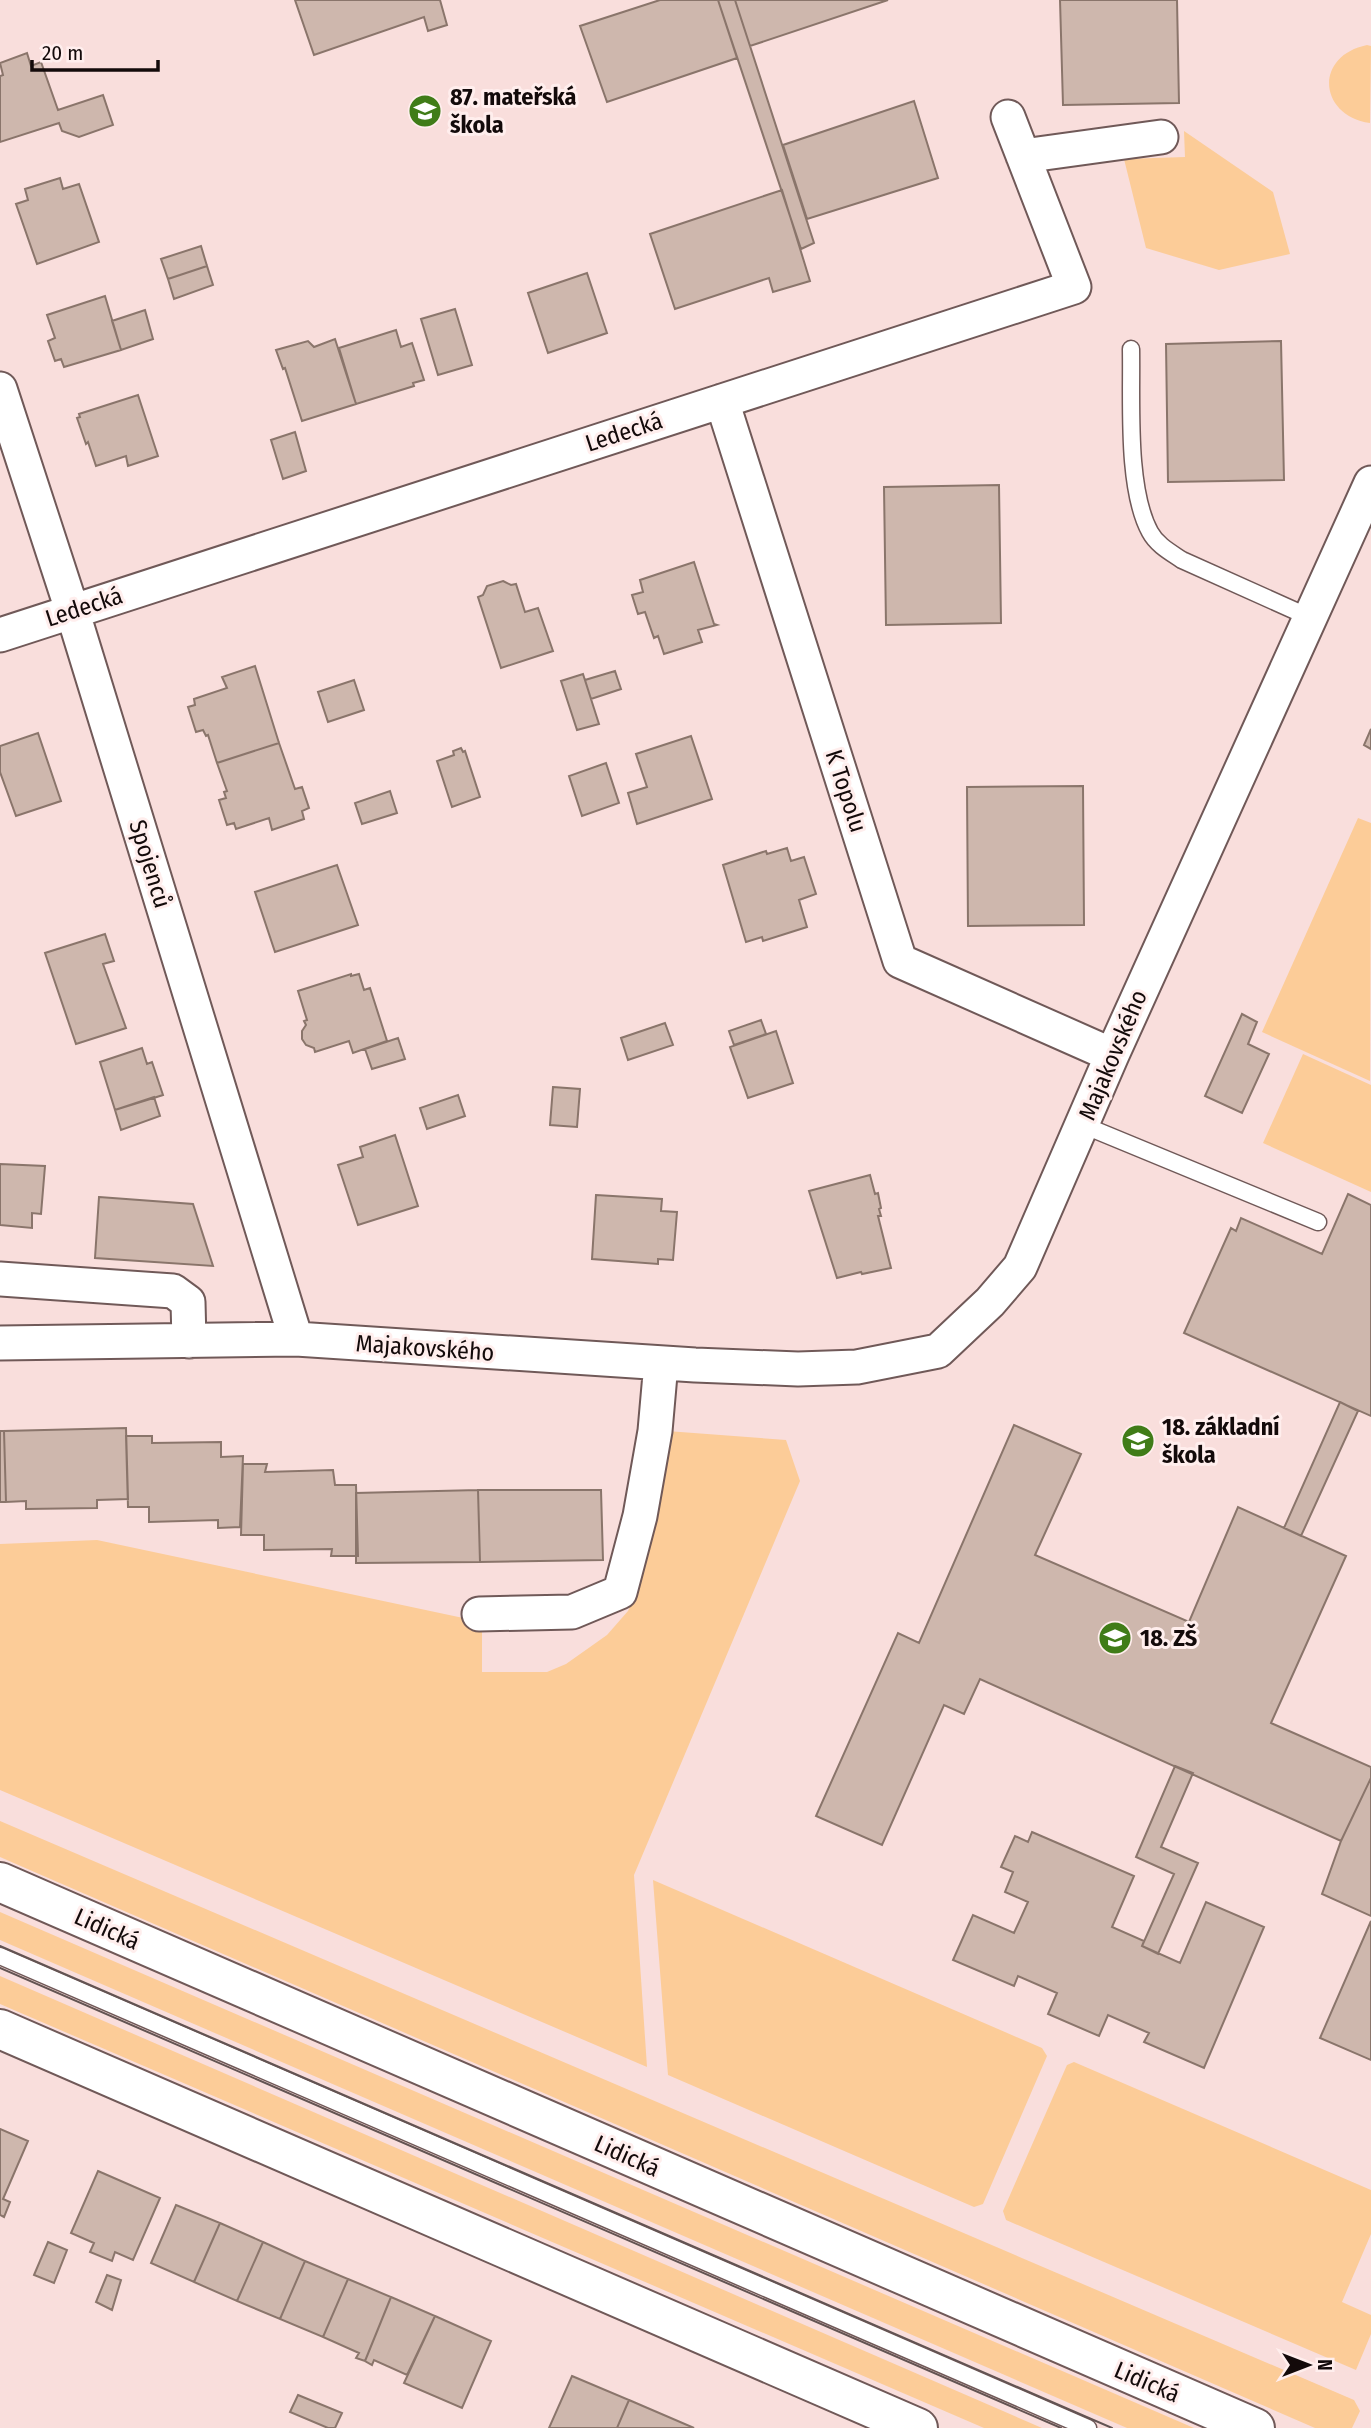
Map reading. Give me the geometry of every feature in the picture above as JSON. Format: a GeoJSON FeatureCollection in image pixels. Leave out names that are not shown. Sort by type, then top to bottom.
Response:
{"type":"FeatureCollection","features":[{"type":"Feature","properties":{"kind":"main road","name":"Lidická"},"geometry":{"type":"LineString","coordinates":[[0,1882],[1255,2428]]}},
{"type":"Feature","properties":{"kind":"main road"},"geometry":{"type":"LineString","coordinates":[[0,2029],[918,2428]]}},
{"type":"Feature","properties":{"kind":"street","name":"Ledecká"},"geometry":{"type":"LineString","coordinates":[[0,635],[1074,287],[1008,117]]}},
{"type":"Feature","properties":{"kind":"street"},"geometry":{"type":"LineString","coordinates":[[1023,156],[1161,137]]}},
{"type":"Feature","properties":{"kind":"street","name":"Spojenců"},"geometry":{"type":"LineString","coordinates":[[0,389],[72,610],[296,1339]]}},
{"type":"Feature","properties":{"kind":"street","name":"K Topolu"},"geometry":{"type":"LineString","coordinates":[[722,401],[900,961],[1112,1055]]}},
{"type":"Feature","properties":{"kind":"street","name":"Majakovského"},"geometry":{"type":"LineString","coordinates":[[0,1343],[296,1339],[661,1363],[798,1369],[857,1367],[937,1351],[990,1303],[1020,1267],[1112,1055],[1371,483]]}},
{"type":"Feature","properties":{"kind":"street"},"geometry":{"type":"LineString","coordinates":[[0,1279],[173,1291],[188,1302],[189,1341]]}},
{"type":"Feature","properties":{"kind":"street"},"geometry":{"type":"LineString","coordinates":[[479,1614],[572,1612],[620,1592],[640,1516],[655,1430],[661,1363]]}},
{"type":"Feature","properties":{"kind":"lane"},"geometry":{"type":"LineString","coordinates":[[1131,349],[1134,478],[1150,533],[1165,549],[1182,560],[1309,617]]}},
{"type":"Feature","properties":{"kind":"lane"},"geometry":{"type":"LineString","coordinates":[[1083,1125],[1318,1222]]}},
{"type":"Feature","properties":{"kind":"lane"},"geometry":{"type":"LineString","coordinates":[[0,1956],[1088,2428]]}},
{"type":"Feature","properties":{"kind":"shaded area"},"geometry":{"type":"Polygon","coordinates":[[[1371,46],[1370,123],[1353,118],[1340,109],[1332,98],[1329,85],[1331,72],[1338,61],[1350,51],[1371,46]]]}},
{"type":"Feature","properties":{"kind":"shaded area"},"geometry":{"type":"Polygon","coordinates":[[[1184,131],[1273,192],[1290,254],[1219,270],[1146,248],[1124,159],[1185,157],[1184,131]]]}},
{"type":"Feature","properties":{"kind":"shaded area"},"geometry":{"type":"Polygon","coordinates":[[[1358,818],[1371,823],[1370,1081],[1262,1032],[1358,818]]]}},
{"type":"Feature","properties":{"kind":"shaded area"},"geometry":{"type":"Polygon","coordinates":[[[1303,1054],[1371,1085],[1371,1192],[1263,1143],[1303,1054]]]}},
{"type":"Feature","properties":{"kind":"shaded area"},"geometry":{"type":"Polygon","coordinates":[[[667,1431],[786,1440],[800,1481],[634,1875],[647,2067],[0,1790],[0,1544],[97,1540],[482,1622],[482,1672],[547,1672],[566,1664],[607,1635],[628,1611],[640,1585],[667,1431]]]}},
{"type":"Feature","properties":{"kind":"shaded area"},"geometry":{"type":"Polygon","coordinates":[[[0,1821],[1354,2400],[1360,2411],[1352,2428],[1315,2428],[0,1857],[0,1821]]]}},
{"type":"Feature","properties":{"kind":"shaded area"},"geometry":{"type":"Polygon","coordinates":[[[653,1880],[1042,2048],[1047,2056],[983,2204],[974,2207],[668,2075],[653,1880]]]}},
{"type":"Feature","properties":{"kind":"shaded area"},"geometry":{"type":"Polygon","coordinates":[[[0,1912],[1194,2428],[1127,2428],[0,1940],[0,1912]]]}},
{"type":"Feature","properties":{"kind":"shaded area"},"geometry":{"type":"Polygon","coordinates":[[[0,1976],[1042,2428],[984,2428],[0,2004],[0,1976]]]}},
{"type":"Feature","properties":{"kind":"shaded area"},"geometry":{"type":"Polygon","coordinates":[[[1074,2062],[1371,2190],[1371,2234],[1342,2302],[1371,2315],[1371,2334],[1356,2370],[1006,2220],[1003,2211],[1067,2065],[1074,2062]]]}},
{"type":"Feature","properties":{"kind":"building"},"geometry":{"type":"Polygon","coordinates":[[[295,0],[440,0],[447,25],[428,31],[424,17],[314,55],[295,0]]]}},
{"type":"Feature","properties":{"kind":"building"},"geometry":{"type":"Polygon","coordinates":[[[660,0],[718,0],[737,58],[607,102],[580,26],[660,0]]]}},
{"type":"Feature","properties":{"kind":"building"},"geometry":{"type":"Polygon","coordinates":[[[718,0],[735,0],[814,243],[801,249],[718,0]]]}},
{"type":"Feature","properties":{"kind":"building"},"geometry":{"type":"Polygon","coordinates":[[[735,0],[888,0],[750,46],[735,0]]]}},
{"type":"Feature","properties":{"kind":"building"},"geometry":{"type":"Polygon","coordinates":[[[1060,0],[1177,0],[1179,103],[1063,105],[1060,0]]]}},
{"type":"Feature","properties":{"kind":"building"},"geometry":{"type":"Polygon","coordinates":[[[27,53],[31,66],[41,62],[58,110],[103,95],[113,125],[79,137],[62,131],[59,123],[0,142],[0,76],[3,75],[0,63],[27,53]]]}},
{"type":"Feature","properties":{"kind":"building"},"geometry":{"type":"Polygon","coordinates":[[[914,101],[938,178],[807,219],[783,145],[914,101]]]}},
{"type":"Feature","properties":{"kind":"building"},"geometry":{"type":"Polygon","coordinates":[[[60,178],[63,189],[79,184],[99,242],[37,264],[16,204],[28,200],[25,189],[60,178]]]}},
{"type":"Feature","properties":{"kind":"building"},"geometry":{"type":"Polygon","coordinates":[[[782,190],[810,281],[773,292],[769,278],[675,309],[650,234],[782,190]]]}},
{"type":"Feature","properties":{"kind":"building"},"geometry":{"type":"Polygon","coordinates":[[[201,246],[207,266],[168,279],[161,259],[201,246]]]}},
{"type":"Feature","properties":{"kind":"building"},"geometry":{"type":"Polygon","coordinates":[[[207,266],[213,285],[174,299],[168,279],[207,266]]]}},
{"type":"Feature","properties":{"kind":"building"},"geometry":{"type":"Polygon","coordinates":[[[587,273],[607,333],[548,353],[528,293],[587,273]]]}},
{"type":"Feature","properties":{"kind":"building"},"geometry":{"type":"Polygon","coordinates":[[[105,296],[121,350],[64,367],[61,359],[55,361],[48,341],[55,338],[47,315],[105,296]]]}},
{"type":"Feature","properties":{"kind":"building"},"geometry":{"type":"Polygon","coordinates":[[[455,309],[472,365],[438,375],[421,319],[455,309]]]}},
{"type":"Feature","properties":{"kind":"building"},"geometry":{"type":"Polygon","coordinates":[[[145,310],[153,339],[121,350],[112,321],[145,310]]]}},
{"type":"Feature","properties":{"kind":"building"},"geometry":{"type":"Polygon","coordinates":[[[396,330],[401,347],[412,343],[424,380],[413,383],[414,386],[356,404],[339,348],[396,330]]]}},
{"type":"Feature","properties":{"kind":"building"},"geometry":{"type":"Polygon","coordinates":[[[335,339],[356,404],[302,421],[285,368],[283,369],[276,350],[308,341],[314,347],[335,339]]]}},
{"type":"Feature","properties":{"kind":"building"},"geometry":{"type":"Polygon","coordinates":[[[1281,341],[1284,480],[1168,482],[1166,344],[1281,341]]]}},
{"type":"Feature","properties":{"kind":"building"},"geometry":{"type":"Polygon","coordinates":[[[138,395],[158,456],[128,466],[126,456],[96,466],[77,418],[80,417],[79,414],[138,395]]]}},
{"type":"Feature","properties":{"kind":"building"},"geometry":{"type":"Polygon","coordinates":[[[295,432],[306,471],[283,479],[271,440],[295,432]]]}},
{"type":"Feature","properties":{"kind":"building"},"geometry":{"type":"Polygon","coordinates":[[[999,485],[1001,623],[886,625],[884,487],[999,485]]]}},
{"type":"Feature","properties":{"kind":"building"},"geometry":{"type":"Polygon","coordinates":[[[694,562],[714,624],[717,625],[698,630],[702,642],[664,654],[658,636],[654,638],[645,612],[638,614],[632,595],[643,592],[640,580],[694,562]]]}},
{"type":"Feature","properties":{"kind":"building"},"geometry":{"type":"Polygon","coordinates":[[[503,581],[516,584],[525,612],[538,608],[553,651],[501,668],[478,597],[483,595],[487,586],[503,581]]]}},
{"type":"Feature","properties":{"kind":"building"},"geometry":{"type":"Polygon","coordinates":[[[255,666],[279,743],[217,763],[208,735],[206,736],[203,730],[196,732],[188,707],[195,705],[194,699],[227,688],[222,677],[255,666]]]}},
{"type":"Feature","properties":{"kind":"building"},"geometry":{"type":"Polygon","coordinates":[[[615,671],[621,689],[591,699],[585,680],[615,671]]]}},
{"type":"Feature","properties":{"kind":"building"},"geometry":{"type":"Polygon","coordinates":[[[583,674],[599,724],[577,730],[561,681],[583,674]]]}},
{"type":"Feature","properties":{"kind":"building"},"geometry":{"type":"Polygon","coordinates":[[[354,680],[364,710],[328,722],[318,692],[354,680]]]}},
{"type":"Feature","properties":{"kind":"building"},"geometry":{"type":"Polygon","coordinates":[[[1371,729],[1371,749],[1364,745],[1371,729]]]}},
{"type":"Feature","properties":{"kind":"building"},"geometry":{"type":"Polygon","coordinates":[[[38,733],[61,801],[16,816],[0,772],[0,746],[38,733]]]}},
{"type":"Feature","properties":{"kind":"building"},"geometry":{"type":"Polygon","coordinates":[[[691,736],[712,799],[637,824],[628,793],[647,787],[636,754],[691,736]]]}},
{"type":"Feature","properties":{"kind":"building"},"geometry":{"type":"Polygon","coordinates":[[[279,743],[295,789],[302,787],[309,808],[302,811],[304,819],[272,830],[269,818],[236,829],[234,823],[227,825],[219,800],[226,798],[224,792],[227,791],[217,763],[279,743]]]}},
{"type":"Feature","properties":{"kind":"building"},"geometry":{"type":"Polygon","coordinates":[[[461,748],[465,751],[480,797],[452,807],[437,761],[454,755],[453,751],[461,748]]]}},
{"type":"Feature","properties":{"kind":"building"},"geometry":{"type":"Polygon","coordinates":[[[606,763],[619,803],[582,816],[569,776],[606,763]]]}},
{"type":"Feature","properties":{"kind":"building"},"geometry":{"type":"Polygon","coordinates":[[[1083,786],[1084,925],[968,926],[967,787],[1083,786]]]}},
{"type":"Feature","properties":{"kind":"building"},"geometry":{"type":"Polygon","coordinates":[[[390,791],[397,813],[362,824],[355,803],[390,791]]]}},
{"type":"Feature","properties":{"kind":"building"},"geometry":{"type":"Polygon","coordinates":[[[787,848],[791,861],[804,857],[816,894],[799,900],[807,927],[763,941],[762,937],[746,942],[723,865],[766,851],[767,854],[787,848]]]}},
{"type":"Feature","properties":{"kind":"building"},"geometry":{"type":"Polygon","coordinates":[[[337,865],[358,925],[275,952],[255,892],[337,865]]]}},
{"type":"Feature","properties":{"kind":"building"},"geometry":{"type":"Polygon","coordinates":[[[105,934],[114,961],[103,964],[126,1028],[76,1044],[45,953],[105,934]]]}},
{"type":"Feature","properties":{"kind":"building"},"geometry":{"type":"Polygon","coordinates":[[[351,974],[359,974],[364,990],[370,988],[387,1041],[353,1053],[349,1041],[315,1052],[314,1048],[306,1045],[302,1039],[302,1031],[306,1025],[304,1021],[307,1020],[298,991],[351,974]]]}},
{"type":"Feature","properties":{"kind":"building"},"geometry":{"type":"Polygon","coordinates":[[[1242,1014],[1257,1022],[1248,1044],[1269,1054],[1242,1113],[1205,1096],[1242,1014]]]}},
{"type":"Feature","properties":{"kind":"building"},"geometry":{"type":"Polygon","coordinates":[[[761,1020],[766,1034],[734,1045],[729,1031],[761,1020]]]}},
{"type":"Feature","properties":{"kind":"building"},"geometry":{"type":"Polygon","coordinates":[[[665,1023],[673,1045],[628,1060],[621,1038],[665,1023]]]}},
{"type":"Feature","properties":{"kind":"building"},"geometry":{"type":"Polygon","coordinates":[[[776,1031],[793,1083],[748,1098],[730,1047],[776,1031]]]}},
{"type":"Feature","properties":{"kind":"building"},"geometry":{"type":"Polygon","coordinates":[[[398,1038],[405,1059],[372,1069],[365,1049],[398,1038]]]}},
{"type":"Feature","properties":{"kind":"building"},"geometry":{"type":"Polygon","coordinates":[[[142,1048],[147,1064],[152,1062],[163,1095],[115,1110],[100,1062],[142,1048]]]}},
{"type":"Feature","properties":{"kind":"building"},"geometry":{"type":"Polygon","coordinates":[[[553,1087],[580,1089],[577,1127],[550,1125],[553,1087]]]}},
{"type":"Feature","properties":{"kind":"building"},"geometry":{"type":"Polygon","coordinates":[[[458,1095],[465,1116],[427,1129],[420,1108],[458,1095]]]}},
{"type":"Feature","properties":{"kind":"building"},"geometry":{"type":"Polygon","coordinates":[[[154,1097],[160,1116],[121,1130],[115,1110],[154,1097]]]}},
{"type":"Feature","properties":{"kind":"building"},"geometry":{"type":"Polygon","coordinates":[[[395,1135],[418,1206],[358,1225],[338,1165],[363,1157],[360,1147],[395,1135]]]}},
{"type":"Feature","properties":{"kind":"building"},"geometry":{"type":"Polygon","coordinates":[[[0,1164],[45,1166],[41,1214],[32,1213],[32,1228],[0,1225],[0,1164]]]}},
{"type":"Feature","properties":{"kind":"building"},"geometry":{"type":"Polygon","coordinates":[[[870,1175],[875,1194],[878,1193],[881,1216],[878,1216],[891,1268],[837,1278],[809,1191],[870,1175]]]}},
{"type":"Feature","properties":{"kind":"building"},"geometry":{"type":"Polygon","coordinates":[[[1348,1194],[1371,1205],[1371,1416],[1184,1333],[1231,1228],[1236,1231],[1241,1218],[1322,1254],[1348,1194]]]}},
{"type":"Feature","properties":{"kind":"building"},"geometry":{"type":"Polygon","coordinates":[[[596,1195],[662,1199],[661,1211],[677,1212],[673,1260],[658,1259],[658,1264],[592,1259],[596,1195]]]}},
{"type":"Feature","properties":{"kind":"building"},"geometry":{"type":"Polygon","coordinates":[[[99,1197],[193,1204],[213,1266],[95,1258],[99,1197]]]}},
{"type":"Feature","properties":{"kind":"building"},"geometry":{"type":"Polygon","coordinates":[[[1340,1402],[1358,1411],[1301,1536],[1284,1528],[1340,1402]]]}},
{"type":"Feature","properties":{"kind":"building","name":"18. ZŠ"},"geometry":{"type":"Polygon","coordinates":[[[1014,1425],[1081,1454],[1035,1555],[1189,1622],[1238,1507],[1346,1556],[1271,1723],[1371,1767],[1371,1778],[1341,1841],[980,1679],[964,1714],[944,1705],[882,1845],[816,1816],[898,1633],[919,1643],[1014,1425]]]}},
{"type":"Feature","properties":{"kind":"building"},"geometry":{"type":"Polygon","coordinates":[[[126,1428],[128,1499],[97,1500],[97,1508],[26,1509],[26,1501],[6,1502],[4,1431],[126,1428]]]}},
{"type":"Feature","properties":{"kind":"building"},"geometry":{"type":"Polygon","coordinates":[[[0,1431],[4,1431],[6,1502],[0,1502],[0,1431]]]}},
{"type":"Feature","properties":{"kind":"building"},"geometry":{"type":"Polygon","coordinates":[[[126,1436],[152,1436],[152,1443],[221,1442],[221,1457],[243,1456],[240,1527],[218,1528],[218,1520],[149,1522],[149,1507],[128,1507],[126,1436]]]}},
{"type":"Feature","properties":{"kind":"building"},"geometry":{"type":"Polygon","coordinates":[[[243,1464],[267,1464],[265,1472],[333,1470],[335,1485],[356,1485],[358,1556],[331,1556],[332,1549],[264,1550],[264,1535],[241,1535],[243,1464]]]}},
{"type":"Feature","properties":{"kind":"building"},"geometry":{"type":"Polygon","coordinates":[[[478,1490],[480,1562],[356,1563],[356,1493],[478,1490]]]}},
{"type":"Feature","properties":{"kind":"building"},"geometry":{"type":"Polygon","coordinates":[[[478,1490],[601,1490],[603,1560],[480,1562],[478,1490]]]}},
{"type":"Feature","properties":{"kind":"building"},"geometry":{"type":"Polygon","coordinates":[[[1175,1766],[1193,1773],[1161,1847],[1198,1863],[1158,1954],[1142,1946],[1174,1874],[1136,1857],[1175,1766]]]}},
{"type":"Feature","properties":{"kind":"building"},"geometry":{"type":"Polygon","coordinates":[[[1371,1778],[1371,1916],[1322,1894],[1341,1841],[1371,1778]]]}},
{"type":"Feature","properties":{"kind":"building"},"geometry":{"type":"Polygon","coordinates":[[[1032,1832],[1134,1876],[1112,1927],[1144,1941],[1142,1946],[1180,1963],[1206,1902],[1264,1927],[1204,2068],[1144,2042],[1149,2033],[1108,2015],[1099,2036],[1048,2014],[1057,1993],[1018,1976],[1014,1986],[953,1960],[973,1915],[1014,1933],[1028,1902],[1005,1892],[1013,1872],[1001,1867],[1015,1836],[1028,1842],[1032,1832]]]}},
{"type":"Feature","properties":{"kind":"building"},"geometry":{"type":"Polygon","coordinates":[[[1371,1921],[1371,2060],[1320,2038],[1371,1921]]]}},
{"type":"Feature","properties":{"kind":"building"},"geometry":{"type":"Polygon","coordinates":[[[0,2129],[28,2141],[3,2199],[10,2202],[4,2217],[0,2215],[0,2129]]]}},
{"type":"Feature","properties":{"kind":"building"},"geometry":{"type":"Polygon","coordinates":[[[98,2171],[160,2198],[133,2260],[115,2252],[112,2261],[90,2252],[94,2243],[71,2233],[98,2171]]]}},
{"type":"Feature","properties":{"kind":"building"},"geometry":{"type":"Polygon","coordinates":[[[176,2205],[220,2223],[194,2282],[151,2263],[176,2205]]]}},
{"type":"Feature","properties":{"kind":"building"},"geometry":{"type":"Polygon","coordinates":[[[220,2223],[263,2242],[237,2301],[194,2282],[220,2223]]]}},
{"type":"Feature","properties":{"kind":"building"},"geometry":{"type":"Polygon","coordinates":[[[48,2242],[67,2250],[54,2283],[34,2275],[48,2242]]]}},
{"type":"Feature","properties":{"kind":"building"},"geometry":{"type":"Polygon","coordinates":[[[263,2242],[305,2261],[280,2319],[237,2301],[263,2242]]]}},
{"type":"Feature","properties":{"kind":"building"},"geometry":{"type":"Polygon","coordinates":[[[305,2261],[348,2279],[323,2337],[280,2319],[305,2261]]]}},
{"type":"Feature","properties":{"kind":"building"},"geometry":{"type":"Polygon","coordinates":[[[107,2275],[121,2280],[112,2310],[96,2302],[107,2275]]]}},
{"type":"Feature","properties":{"kind":"building"},"geometry":{"type":"Polygon","coordinates":[[[348,2279],[391,2297],[365,2361],[356,2358],[359,2353],[323,2337],[348,2279]]]}},
{"type":"Feature","properties":{"kind":"building"},"geometry":{"type":"Polygon","coordinates":[[[391,2297],[435,2316],[407,2375],[374,2360],[372,2365],[365,2361],[391,2297]]]}},
{"type":"Feature","properties":{"kind":"building"},"geometry":{"type":"Polygon","coordinates":[[[435,2316],[491,2341],[462,2408],[404,2383],[435,2316]]]}},
{"type":"Feature","properties":{"kind":"building"},"geometry":{"type":"Polygon","coordinates":[[[572,2376],[629,2400],[617,2428],[549,2428],[572,2376]]]}},
{"type":"Feature","properties":{"kind":"building"},"geometry":{"type":"Polygon","coordinates":[[[298,2395],[342,2413],[335,2428],[328,2428],[290,2412],[298,2395]]]}},
{"type":"Feature","properties":{"kind":"building"},"geometry":{"type":"Polygon","coordinates":[[[629,2400],[694,2428],[617,2428],[629,2400]]]}},
{"type":"Feature","properties":{"kind":"tram line"},"geometry":{"type":"LineString","coordinates":[[0,1946],[1112,2428]]}},
{"type":"Feature","properties":{"kind":"tram line"},"geometry":{"type":"LineString","coordinates":[[0,1968],[1061,2428]]}},
{"type":"Feature","properties":{"kind":"place","name":"87. mateřská škola"},"geometry":{"type":"Point","coordinates":[425,111]}},
{"type":"Feature","properties":{"kind":"place","name":"18. základní škola"},"geometry":{"type":"Point","coordinates":[1138,1441]}},
{"type":"Feature","properties":{"kind":"place","name":"18. ZŠ"},"geometry":{"type":"Point","coordinates":[1115,1638]}}]}
